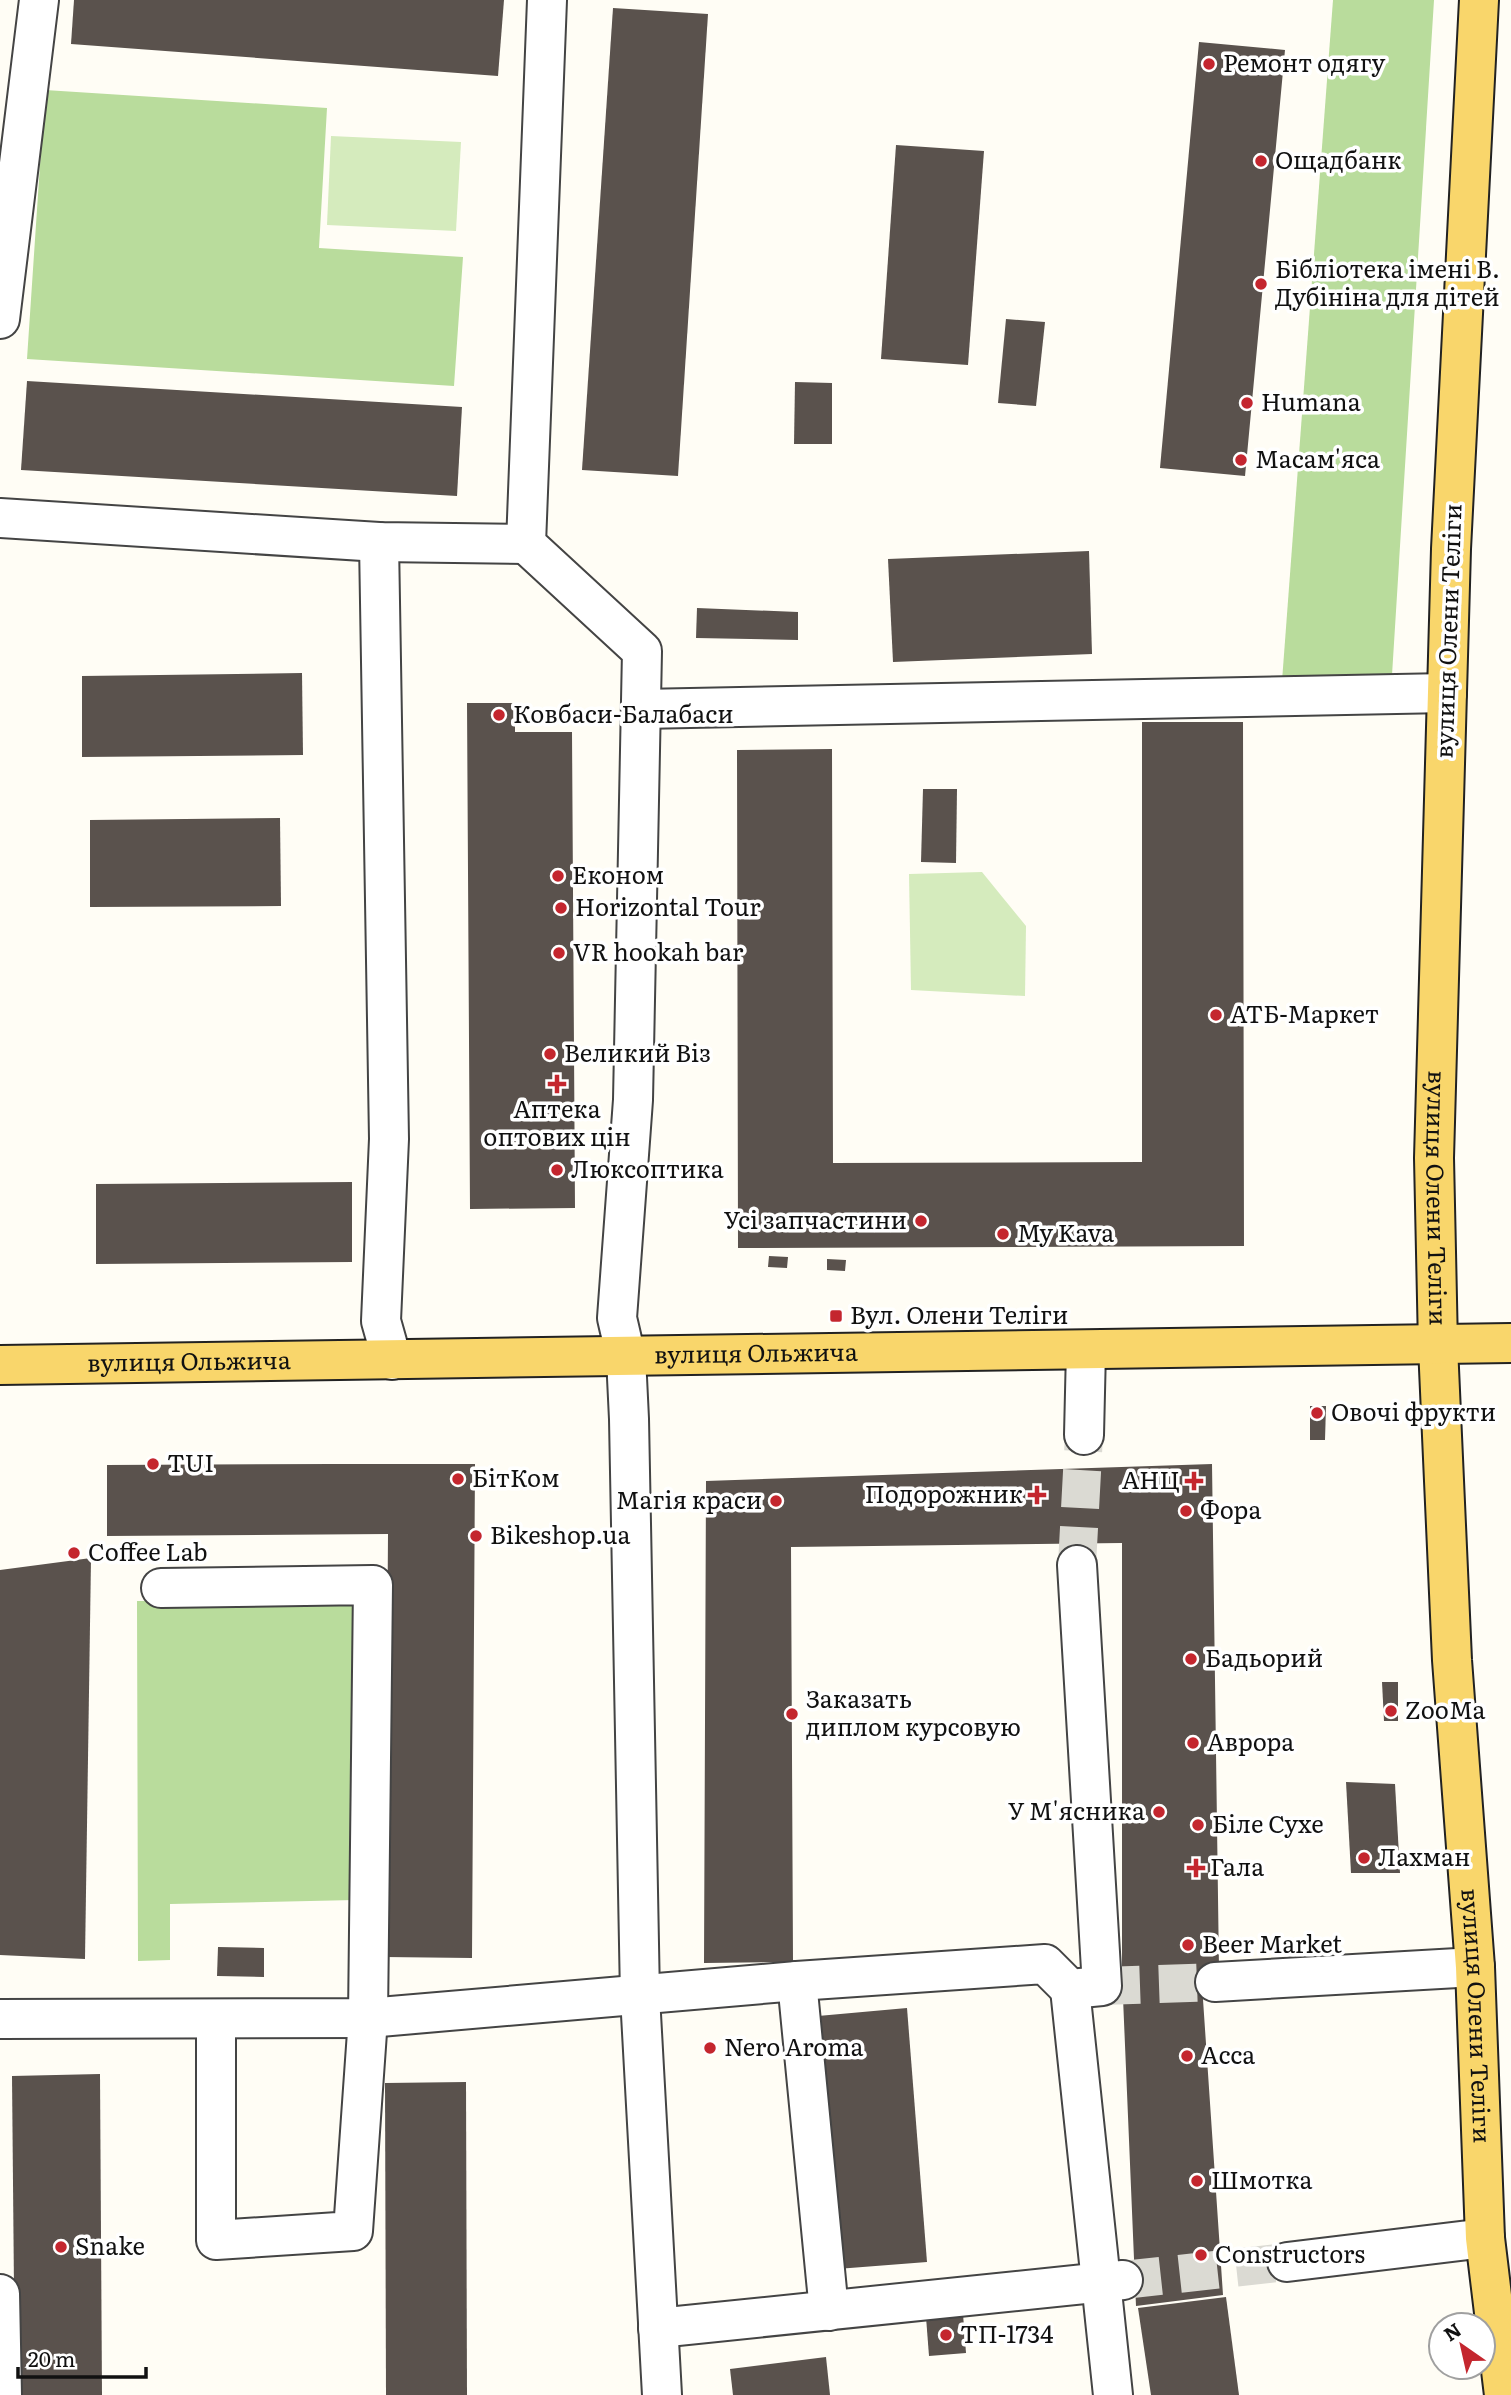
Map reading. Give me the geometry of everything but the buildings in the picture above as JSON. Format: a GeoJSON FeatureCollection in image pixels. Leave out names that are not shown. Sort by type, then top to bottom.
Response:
{"type":"FeatureCollection","features":[{"type":"Feature","properties":{"kind":"main road","name":"вулиця Олени Теліги"},"geometry":{"type":"LineString","coordinates":[[1479,0],[1451,549],[1434,1158],[1438,1346],[1452,1660],[1475,1967],[1485,2238],[1504,2395]]}},
{"type":"Feature","properties":{"kind":"main road","name":"вулиця Ольжича"},"geometry":{"type":"LineString","coordinates":[[0,1365],[1511,1343]]}},
{"type":"Feature","properties":{"kind":"street"},"geometry":{"type":"LineString","coordinates":[[0,319],[8,189],[39,0]]}},
{"type":"Feature","properties":{"kind":"street"},"geometry":{"type":"LineString","coordinates":[[526,544],[547,0]]}},
{"type":"Feature","properties":{"kind":"street"},"geometry":{"type":"LineString","coordinates":[[0,518],[379,542],[526,544],[642,651],[633,1100],[617,1318],[625,1357],[640,1996],[662,2395]]}},
{"type":"Feature","properties":{"kind":"street"},"geometry":{"type":"LineString","coordinates":[[379,542],[389,1139],[381,1321],[392,1360]]}},
{"type":"Feature","properties":{"kind":"street"},"geometry":{"type":"LineString","coordinates":[[640,709],[1447,693]]}},
{"type":"Feature","properties":{"kind":"street"},"geometry":{"type":"LineString","coordinates":[[1084,1435],[1086,1350]]}},
{"type":"Feature","properties":{"kind":"street"},"geometry":{"type":"LineString","coordinates":[[1070,1989],[1102,1986],[1077,1565]]}},
{"type":"Feature","properties":{"kind":"street"},"geometry":{"type":"LineString","coordinates":[[162,1588],[373,1585],[368,2018],[353,2231],[216,2240],[216,2020]]}},
{"type":"Feature","properties":{"kind":"street"},"geometry":{"type":"LineString","coordinates":[[0,2019],[368,2018],[797,1981],[1045,1964],[1070,1989],[1113,2281],[1113,2395]]}},
{"type":"Feature","properties":{"kind":"street"},"geometry":{"type":"LineString","coordinates":[[1215,1982],[1475,1967]]}},
{"type":"Feature","properties":{"kind":"street"},"geometry":{"type":"LineString","coordinates":[[797,1981],[829,2311]]}},
{"type":"Feature","properties":{"kind":"street"},"geometry":{"type":"LineString","coordinates":[[1287,2262],[1485,2238]]}},
{"type":"Feature","properties":{"kind":"street"},"geometry":{"type":"LineString","coordinates":[[658,2328],[1113,2281]]}},
{"type":"Feature","properties":{"kind":"street"},"geometry":{"type":"LineString","coordinates":[[0,2294],[2,2395]]}},
{"type":"Feature","properties":{"kind":"green space"},"geometry":{"type":"Polygon","coordinates":[[[1333,0],[1434,0],[1392,675],[1282,681],[1333,0]]]}},
{"type":"Feature","properties":{"kind":"green space"},"geometry":{"type":"Polygon","coordinates":[[[45,90],[327,108],[319,248],[463,257],[454,386],[27,359],[45,90]]]}},
{"type":"Feature","properties":{"kind":"green space"},"geometry":{"type":"Polygon","coordinates":[[[331,136],[461,142],[456,231],[327,225],[331,136]]]}},
{"type":"Feature","properties":{"kind":"green space"},"geometry":{"type":"Polygon","coordinates":[[[982,872],[1026,926],[1025,996],[911,990],[909,874],[982,872]]]}},
{"type":"Feature","properties":{"kind":"green space"},"geometry":{"type":"Polygon","coordinates":[[[361,1600],[355,1900],[170,1904],[170,1960],[138,1961],[137,1601],[361,1600]]]}},
{"type":"Feature","properties":{"kind":"tunnel"},"geometry":{"type":"LineString","coordinates":[[1077,1565],[1084,1435]]}},
{"type":"Feature","properties":{"kind":"tunnel"},"geometry":{"type":"LineString","coordinates":[[1102,1986],[1215,1982]]}},
{"type":"Feature","properties":{"kind":"tunnel"},"geometry":{"type":"LineString","coordinates":[[1123,2280],[1287,2262]]}},
{"type":"Feature","properties":{"kind":"place","name":"Ремонт одягу"},"geometry":{"type":"Point","coordinates":[1209,64]}},
{"type":"Feature","properties":{"kind":"place","name":"Ощадбанк"},"geometry":{"type":"Point","coordinates":[1261,161]}},
{"type":"Feature","properties":{"kind":"place","name":"Бібліотека імені В. Дубініна для дітей"},"geometry":{"type":"Point","coordinates":[1261,284]}},
{"type":"Feature","properties":{"kind":"place","name":"Humana"},"geometry":{"type":"Point","coordinates":[1247,403]}},
{"type":"Feature","properties":{"kind":"place","name":"Масам'яса"},"geometry":{"type":"Point","coordinates":[1241,460]}},
{"type":"Feature","properties":{"kind":"place","name":"Ковбаси-Балабаси"},"geometry":{"type":"Point","coordinates":[499,715]}},
{"type":"Feature","properties":{"kind":"place","name":"Економ"},"geometry":{"type":"Point","coordinates":[558,876]}},
{"type":"Feature","properties":{"kind":"place","name":"Horizontal Tour"},"geometry":{"type":"Point","coordinates":[561,908]}},
{"type":"Feature","properties":{"kind":"place","name":"VR hookah bar"},"geometry":{"type":"Point","coordinates":[559,953]}},
{"type":"Feature","properties":{"kind":"place","name":"АТБ-Маркет"},"geometry":{"type":"Point","coordinates":[1216,1015]}},
{"type":"Feature","properties":{"kind":"place","name":"Великий Віз"},"geometry":{"type":"Point","coordinates":[550,1054]}},
{"type":"Feature","properties":{"kind":"place","name":"Аптека оптових цін"},"geometry":{"type":"Point","coordinates":[557,1084]}},
{"type":"Feature","properties":{"kind":"place","name":"Люксоптика"},"geometry":{"type":"Point","coordinates":[557,1170]}},
{"type":"Feature","properties":{"kind":"place","name":"Усі запчастини"},"geometry":{"type":"Point","coordinates":[921,1221]}},
{"type":"Feature","properties":{"kind":"place","name":"My Kava"},"geometry":{"type":"Point","coordinates":[1003,1234]}},
{"type":"Feature","properties":{"kind":"place","name":"Вул. Олени Теліги"},"geometry":{"type":"Point","coordinates":[836,1316]}},
{"type":"Feature","properties":{"kind":"place","name":"Овочі фрукти"},"geometry":{"type":"Point","coordinates":[1317,1413]}},
{"type":"Feature","properties":{"kind":"place","name":"TUI"},"geometry":{"type":"Point","coordinates":[153,1464]}},
{"type":"Feature","properties":{"kind":"place","name":"БітКом"},"geometry":{"type":"Point","coordinates":[458,1479]}},
{"type":"Feature","properties":{"kind":"place","name":"АНЦ"},"geometry":{"type":"Point","coordinates":[1194,1481]}},
{"type":"Feature","properties":{"kind":"place","name":"Подорожник"},"geometry":{"type":"Point","coordinates":[1037,1495]}},
{"type":"Feature","properties":{"kind":"place","name":"Магія краси"},"geometry":{"type":"Point","coordinates":[776,1501]}},
{"type":"Feature","properties":{"kind":"place","name":"Фора"},"geometry":{"type":"Point","coordinates":[1186,1511]}},
{"type":"Feature","properties":{"kind":"place","name":"Bikeshop.ua"},"geometry":{"type":"Point","coordinates":[476,1536]}},
{"type":"Feature","properties":{"kind":"place","name":"Coffee Lab"},"geometry":{"type":"Point","coordinates":[74,1553]}},
{"type":"Feature","properties":{"kind":"place","name":"Бадьорий"},"geometry":{"type":"Point","coordinates":[1191,1659]}},
{"type":"Feature","properties":{"kind":"place","name":"ZooMa"},"geometry":{"type":"Point","coordinates":[1391,1711]}},
{"type":"Feature","properties":{"kind":"place","name":"Заказать диплом курсовую"},"geometry":{"type":"Point","coordinates":[792,1714]}},
{"type":"Feature","properties":{"kind":"place","name":"Аврора"},"geometry":{"type":"Point","coordinates":[1193,1743]}},
{"type":"Feature","properties":{"kind":"place","name":"У М'ясника"},"geometry":{"type":"Point","coordinates":[1159,1812]}},
{"type":"Feature","properties":{"kind":"place","name":"Біле Сухе"},"geometry":{"type":"Point","coordinates":[1198,1825]}},
{"type":"Feature","properties":{"kind":"place","name":"Лахман"},"geometry":{"type":"Point","coordinates":[1364,1858]}},
{"type":"Feature","properties":{"kind":"place","name":"Гала"},"geometry":{"type":"Point","coordinates":[1196,1868]}},
{"type":"Feature","properties":{"kind":"place","name":"Beer Market"},"geometry":{"type":"Point","coordinates":[1188,1945]}},
{"type":"Feature","properties":{"kind":"place","name":"Nero Aroma"},"geometry":{"type":"Point","coordinates":[710,2048]}},
{"type":"Feature","properties":{"kind":"place","name":"Асса"},"geometry":{"type":"Point","coordinates":[1187,2056]}},
{"type":"Feature","properties":{"kind":"place","name":"Шмотка"},"geometry":{"type":"Point","coordinates":[1197,2181]}},
{"type":"Feature","properties":{"kind":"place","name":"Snake"},"geometry":{"type":"Point","coordinates":[61,2247]}},
{"type":"Feature","properties":{"kind":"place","name":"Constructors"},"geometry":{"type":"Point","coordinates":[1201,2255]}},
{"type":"Feature","properties":{"kind":"place","name":"ТП-1734"},"geometry":{"type":"Point","coordinates":[946,2335]}}]}
